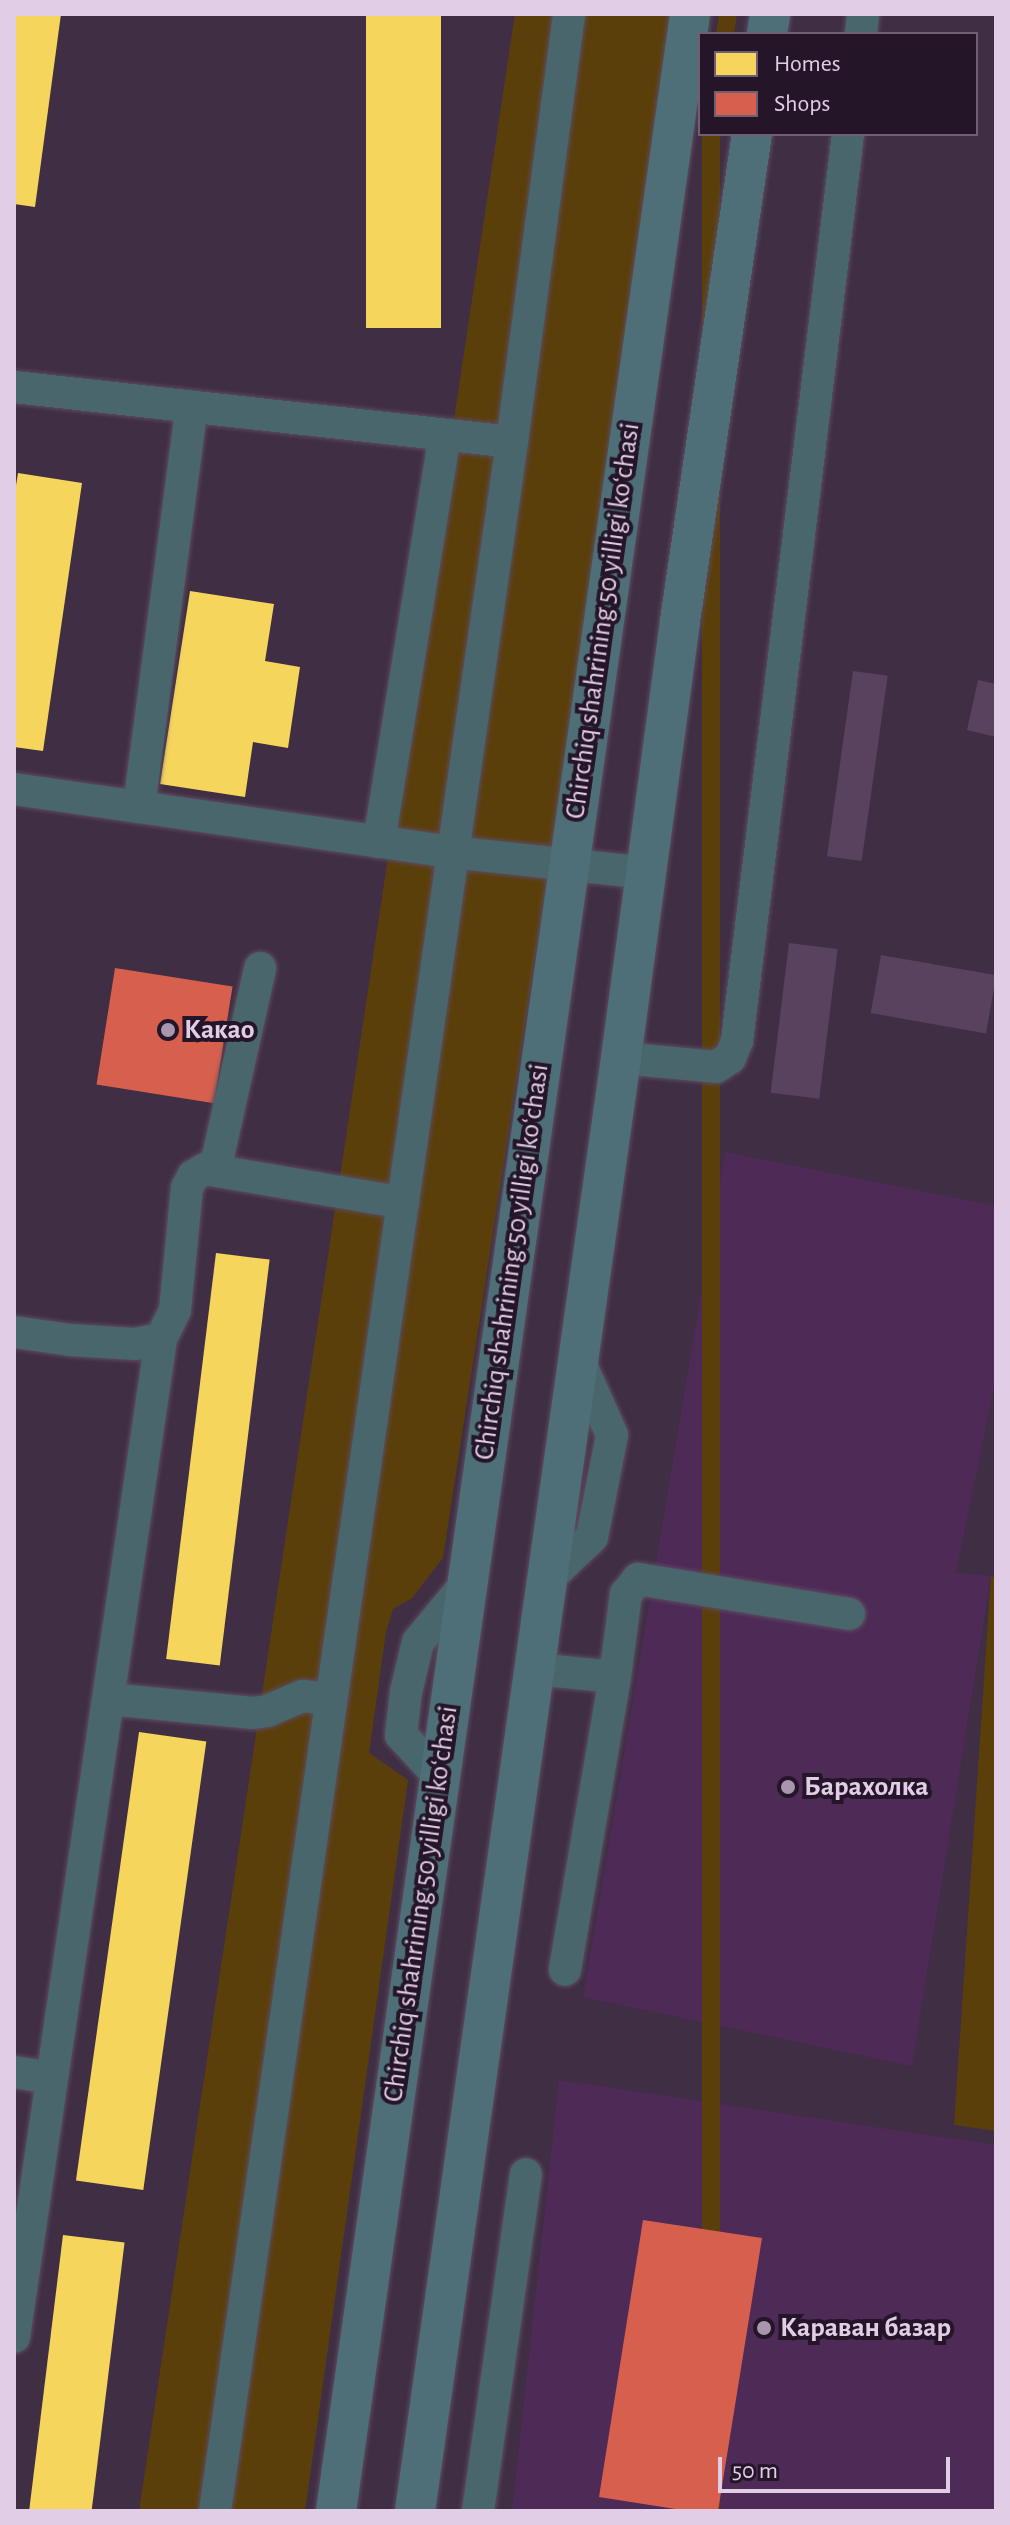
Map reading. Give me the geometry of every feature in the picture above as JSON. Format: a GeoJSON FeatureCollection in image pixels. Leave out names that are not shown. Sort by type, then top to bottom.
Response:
{"type":"FeatureCollection","features":[{"type":"Feature","properties":{"kind":"main road","name":"Chirchiq shahrining 50 yilligi koʻchasi"},"geometry":{"type":"LineString","coordinates":[[336,2511],[690,14]]}},
{"type":"Feature","properties":{"kind":"main road"},"geometry":{"type":"LineString","coordinates":[[415,2511],[752,136]]}},
{"type":"Feature","properties":{"kind":"street"},"geometry":{"type":"LineString","coordinates":[[215,2511],[512,442],[569,14]]}},
{"type":"Feature","properties":{"kind":"street"},"geometry":{"type":"LineString","coordinates":[[621,1058],[716,1067],[730,1058],[737,1041],[848,136]]}},
{"type":"Feature","properties":{"kind":"street"},"geometry":{"type":"LineString","coordinates":[[14,387],[512,442]]}},
{"type":"Feature","properties":{"kind":"street"},"geometry":{"type":"LineString","coordinates":[[139,807],[192,406]]}},
{"type":"Feature","properties":{"kind":"street"},"geometry":{"type":"LineString","coordinates":[[379,842],[445,435]]}},
{"type":"Feature","properties":{"kind":"street"},"geometry":{"type":"LineString","coordinates":[[14,789],[451,852],[646,873]]}},
{"type":"Feature","properties":{"kind":"street"},"geometry":{"type":"LineString","coordinates":[[215,1170],[260,968]]}},
{"type":"Feature","properties":{"kind":"street"},"geometry":{"type":"LineString","coordinates":[[14,2337],[161,1339],[175,1310],[187,1188],[193,1176],[205,1169],[403,1203]]}},
{"type":"Feature","properties":{"kind":"street"},"geometry":{"type":"LineString","coordinates":[[14,1332],[70,1340],[135,1344],[161,1339]]}},
{"type":"Feature","properties":{"kind":"street"},"geometry":{"type":"LineString","coordinates":[[565,1970],[615,1677],[626,1594],[638,1579],[849,1614]]}},
{"type":"Feature","properties":{"kind":"street"},"geometry":{"type":"LineString","coordinates":[[534,1669],[615,1677]]}},
{"type":"Feature","properties":{"kind":"street"},"geometry":{"type":"LineString","coordinates":[[108,1699],[253,1713],[267,1711],[303,1696],[330,1699]]}},
{"type":"Feature","properties":{"kind":"street"},"geometry":{"type":"LineString","coordinates":[[14,2072],[52,2078]]}},
{"type":"Feature","properties":{"kind":"street"},"geometry":{"type":"LineString","coordinates":[[478,2511],[526,2174]]}},
{"type":"Feature","properties":{"kind":"shaded area"},"geometry":{"type":"Polygon","coordinates":[[[515,14],[680,14],[443,1558],[412,1598],[393,1609],[386,1632],[369,1753],[408,1780],[305,2511],[139,2511],[515,14]]]}},
{"type":"Feature","properties":{"kind":"shaded area"},"geometry":{"type":"Polygon","coordinates":[[[719,14],[737,14],[734,32],[716,32],[719,14]]]}},
{"type":"Feature","properties":{"kind":"shaded area"},"geometry":{"type":"Polygon","coordinates":[[[702,136],[720,136],[720,2511],[702,2511],[702,136]]]}},
{"type":"Feature","properties":{"kind":"shaded area","name":"Барахолка"},"geometry":{"type":"Polygon","coordinates":[[[725,1152],[996,1206],[996,1377],[956,1573],[991,1576],[912,2066],[583,1997],[725,1152]]]}},
{"type":"Feature","properties":{"kind":"shaded area"},"geometry":{"type":"Polygon","coordinates":[[[991,1576],[996,1578],[996,2131],[954,2125],[991,1576]]]}},
{"type":"Feature","properties":{"kind":"shaded area","name":"Караван базар"},"geometry":{"type":"Polygon","coordinates":[[[559,2080],[996,2145],[996,2511],[512,2511],[559,2080]]]}},
{"type":"Feature","properties":{"kind":"building: Homes"},"geometry":{"type":"Polygon","coordinates":[[[14,14],[61,14],[35,207],[14,204],[14,14]]]}},
{"type":"Feature","properties":{"kind":"building: Homes"},"geometry":{"type":"Polygon","coordinates":[[[366,14],[441,14],[441,328],[366,328],[366,14]]]}},
{"type":"Feature","properties":{"kind":"building: Homes"},"geometry":{"type":"Polygon","coordinates":[[[18,473],[82,483],[43,751],[14,747],[14,498],[18,473]]]}},
{"type":"Feature","properties":{"kind":"building: Homes"},"geometry":{"type":"Polygon","coordinates":[[[190,591],[274,604],[265,661],[300,667],[288,748],[253,742],[245,797],[160,784],[190,591]]]}},
{"type":"Feature","properties":{"kind":"building: Homes"},"geometry":{"type":"Polygon","coordinates":[[[216,1253],[270,1260],[220,1666],[166,1659],[216,1253]]]}},
{"type":"Feature","properties":{"kind":"building: Homes"},"geometry":{"type":"Polygon","coordinates":[[[139,1732],[206,1741],[143,2190],[76,2181],[139,1732]]]}},
{"type":"Feature","properties":{"kind":"building: Homes"},"geometry":{"type":"Polygon","coordinates":[[[63,2235],[125,2243],[92,2511],[29,2511],[63,2235]]]}},
{"type":"Feature","properties":{"kind":"building: Shops"},"geometry":{"type":"Polygon","coordinates":[[[115,968],[233,987],[214,1103],[97,1085],[115,968]]]}},
{"type":"Feature","properties":{"kind":"building: Shops"},"geometry":{"type":"Polygon","coordinates":[[[643,2220],[762,2238],[718,2511],[688,2511],[599,2497],[643,2220]]]}},
{"type":"Feature","properties":{"kind":"building: Other"},"geometry":{"type":"Polygon","coordinates":[[[853,671],[888,676],[862,861],[827,856],[853,671]]]}},
{"type":"Feature","properties":{"kind":"building: Other"},"geometry":{"type":"Polygon","coordinates":[[[978,680],[996,684],[996,737],[967,730],[978,680]]]}},
{"type":"Feature","properties":{"kind":"building: Other"},"geometry":{"type":"Polygon","coordinates":[[[789,943],[838,949],[819,1099],[771,1093],[789,943]]]}},
{"type":"Feature","properties":{"kind":"building: Other"},"geometry":{"type":"Polygon","coordinates":[[[881,955],[996,975],[986,1033],[871,1013],[881,955]]]}},
{"type":"Feature","properties":{"kind":"place","name":"Какао"},"geometry":{"type":"Point","coordinates":[168,1030]}},
{"type":"Feature","properties":{"kind":"place","name":"Барахолка"},"geometry":{"type":"Point","coordinates":[788,1787]}},
{"type":"Feature","properties":{"kind":"place","name":"Караван базар"},"geometry":{"type":"Point","coordinates":[764,2328]}}]}
